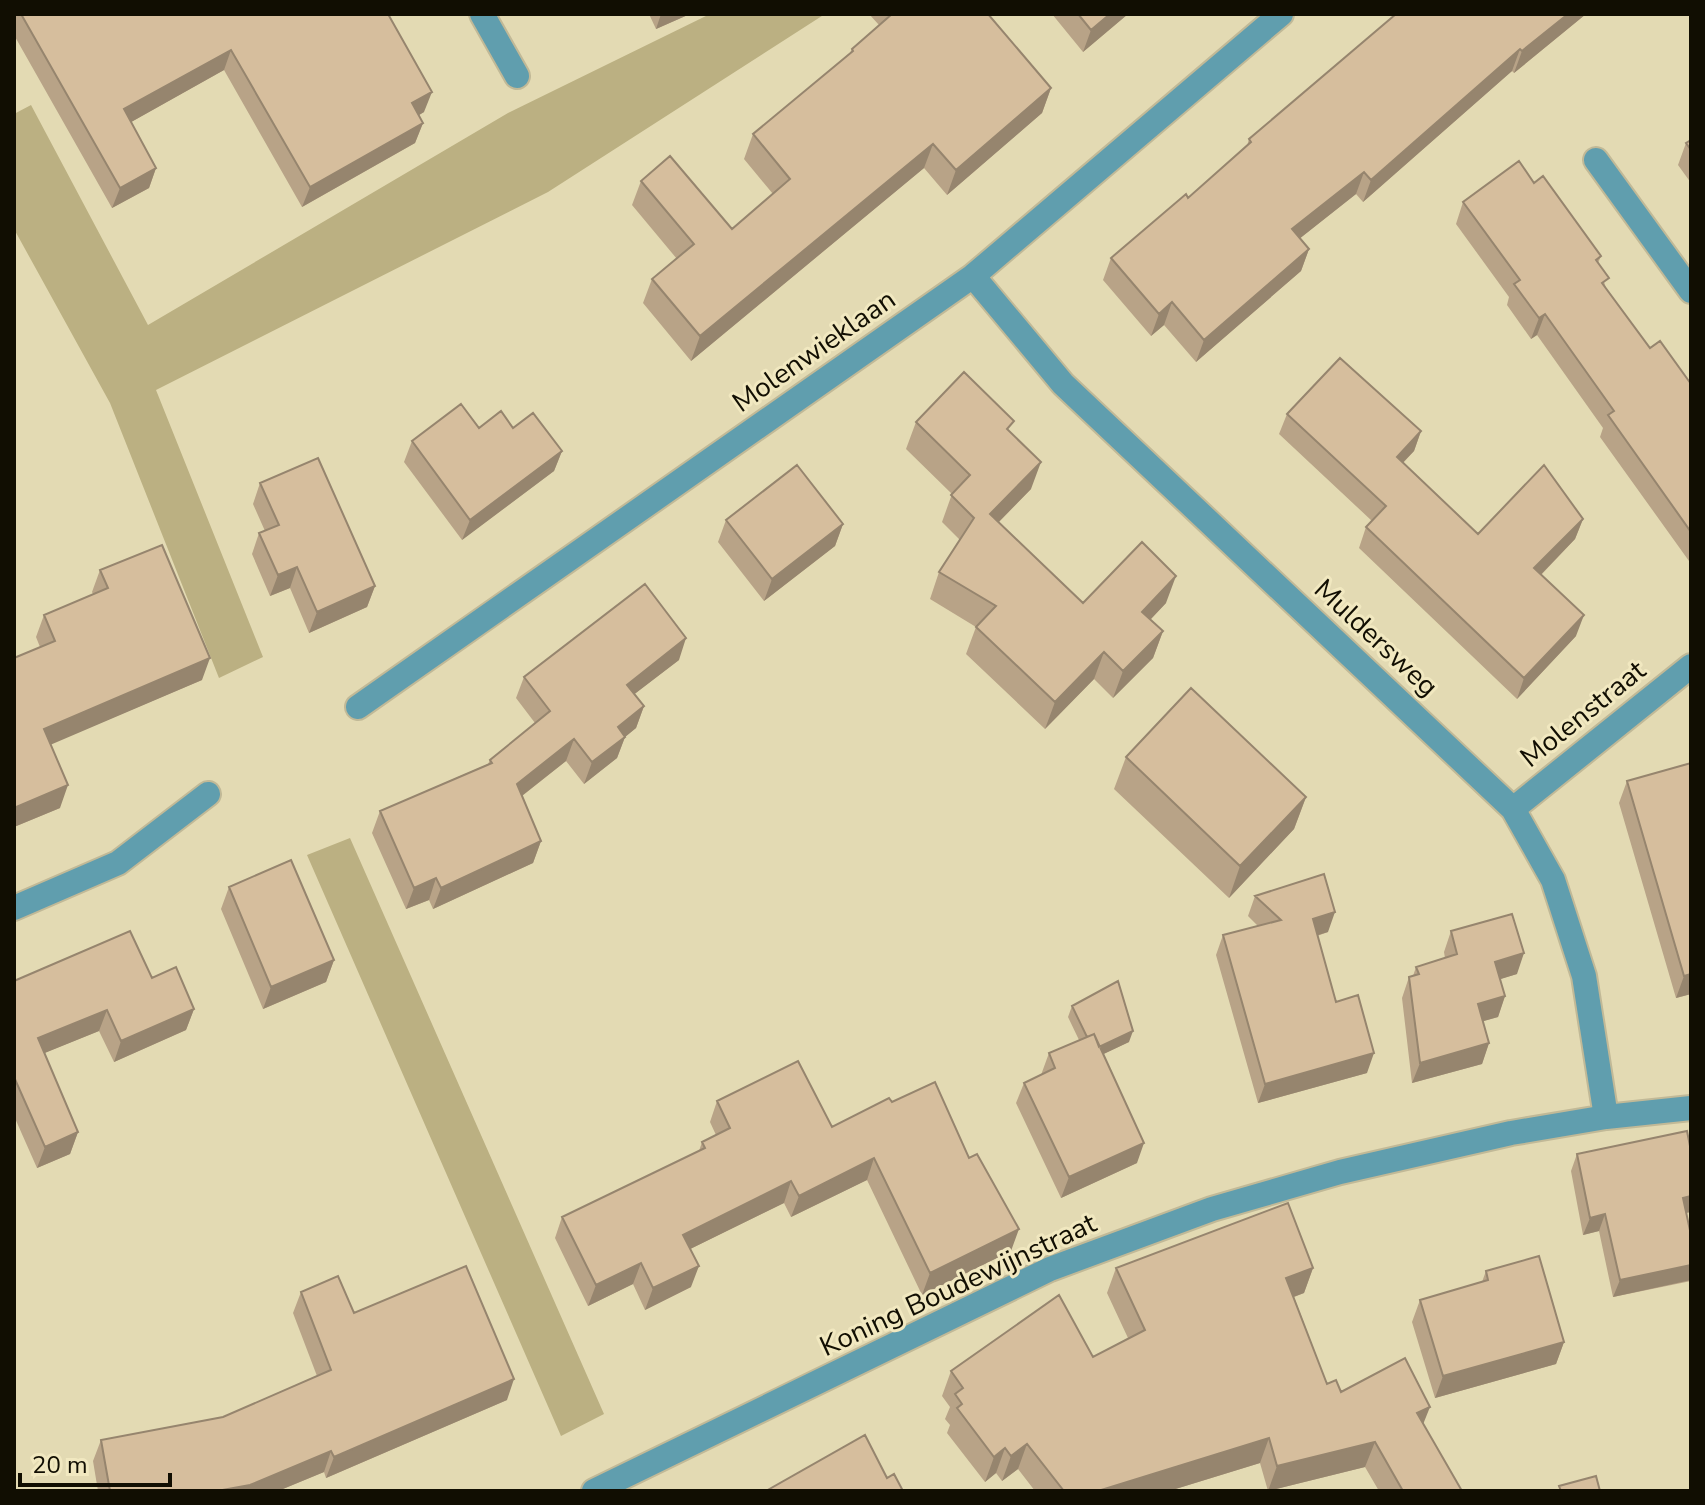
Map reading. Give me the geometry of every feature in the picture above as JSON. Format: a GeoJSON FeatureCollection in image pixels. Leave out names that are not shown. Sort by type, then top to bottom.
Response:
{"type":"FeatureCollection","features":[{"type":"Feature","properties":{"kind":"street"},"geometry":{"type":"LineString","coordinates":[[482,14],[517,76]]}},
{"type":"Feature","properties":{"kind":"street","name":"Molenwieklaan"},"geometry":{"type":"LineString","coordinates":[[358,707],[973,276],[1281,14]]}},
{"type":"Feature","properties":{"kind":"street"},"geometry":{"type":"LineString","coordinates":[[1596,160],[1691,291]]}},
{"type":"Feature","properties":{"kind":"street","name":"Muldersweg"},"geometry":{"type":"LineString","coordinates":[[973,276],[1063,384],[1513,809],[1553,880],[1584,976],[1606,1117]]}},
{"type":"Feature","properties":{"kind":"street","name":"Molenstraat"},"geometry":{"type":"LineString","coordinates":[[1513,809],[1691,666]]}},
{"type":"Feature","properties":{"kind":"street"},"geometry":{"type":"LineString","coordinates":[[14,908],[118,863],[208,794]]}},
{"type":"Feature","properties":{"kind":"street","name":"Koning Boudewijnstraat"},"geometry":{"type":"LineString","coordinates":[[594,1491],[1050,1269],[1212,1209],[1340,1172],[1511,1133],[1606,1117],[1691,1108]]}},
{"type":"Feature","properties":{"kind":"shaded area"},"geometry":{"type":"Polygon","coordinates":[[[710,14],[825,14],[548,192],[156,390],[263,657],[219,678],[110,403],[14,229],[14,114],[31,105],[148,325],[508,113],[710,14]]]}},
{"type":"Feature","properties":{"kind":"shaded area"},"geometry":{"type":"Polygon","coordinates":[[[350,838],[604,1414],[561,1436],[307,855],[350,838]]]}},
{"type":"Feature","properties":{"kind":"building"},"geometry":{"type":"Polygon","coordinates":[[[21,14],[388,14],[432,92],[412,103],[423,123],[310,187],[231,50],[124,109],[156,168],[120,188],[21,14]]]}},
{"type":"Feature","properties":{"kind":"building"},"geometry":{"type":"Polygon","coordinates":[[[892,14],[988,14],[1051,88],[956,170],[933,144],[700,336],[652,279],[694,244],[641,181],[670,156],[732,229],[790,179],[753,134],[853,51],[892,14]]]}},
{"type":"Feature","properties":{"kind":"building"},"geometry":{"type":"Polygon","coordinates":[[[1078,14],[1110,14],[1091,30],[1078,14]]]}},
{"type":"Feature","properties":{"kind":"building"},"geometry":{"type":"Polygon","coordinates":[[[1396,14],[1568,14],[1522,51],[1520,49],[1371,180],[1364,172],[1292,229],[1309,249],[1204,340],[1172,302],[1159,314],[1111,258],[1186,194],[1188,198],[1251,142],[1249,139],[1396,14]]]}},
{"type":"Feature","properties":{"kind":"building"},"geometry":{"type":"Polygon","coordinates":[[[1519,161],[1534,183],[1543,176],[1601,256],[1596,260],[1609,278],[1602,283],[1650,348],[1660,341],[1691,384],[1691,532],[1608,415],[1614,411],[1545,314],[1539,318],[1514,284],[1520,280],[1463,202],[1519,161]]]}},
{"type":"Feature","properties":{"kind":"building"},"geometry":{"type":"Polygon","coordinates":[[[1340,358],[1421,431],[1397,457],[1478,534],[1544,465],[1583,519],[1534,568],[1584,615],[1524,678],[1366,527],[1386,506],[1287,414],[1340,358]]]}},
{"type":"Feature","properties":{"kind":"building"},"geometry":{"type":"Polygon","coordinates":[[[964,372],[1014,421],[1007,429],[1041,462],[990,514],[1083,603],[1142,542],[1176,576],[1142,612],[1163,631],[1123,671],[1104,652],[1055,702],[976,627],[996,606],[939,572],[974,518],[951,495],[970,475],[916,422],[964,372]]]}},
{"type":"Feature","properties":{"kind":"building"},"geometry":{"type":"Polygon","coordinates":[[[461,404],[479,428],[501,411],[513,428],[533,413],[562,451],[470,520],[412,441],[461,404]]]}},
{"type":"Feature","properties":{"kind":"building"},"geometry":{"type":"Polygon","coordinates":[[[318,458],[375,586],[317,612],[297,567],[278,575],[259,533],[279,525],[260,483],[318,458]]]}},
{"type":"Feature","properties":{"kind":"building"},"geometry":{"type":"Polygon","coordinates":[[[797,465],[843,524],[772,579],[726,520],[797,465]]]}},
{"type":"Feature","properties":{"kind":"building"},"geometry":{"type":"Polygon","coordinates":[[[162,545],[210,658],[44,729],[68,785],[14,808],[14,658],[55,641],[44,615],[108,588],[100,570],[162,545]]]}},
{"type":"Feature","properties":{"kind":"building"},"geometry":{"type":"Polygon","coordinates":[[[645,584],[686,638],[627,685],[644,706],[618,727],[625,737],[592,762],[574,739],[517,784],[541,841],[441,888],[436,878],[414,888],[380,811],[492,763],[490,760],[550,711],[524,677],[645,584]]]}},
{"type":"Feature","properties":{"kind":"building"},"geometry":{"type":"Polygon","coordinates":[[[1191,688],[1306,797],[1240,866],[1126,757],[1191,688]]]}},
{"type":"Feature","properties":{"kind":"building"},"geometry":{"type":"Polygon","coordinates":[[[1691,763],[1691,974],[1684,976],[1627,781],[1691,763]]]}},
{"type":"Feature","properties":{"kind":"building"},"geometry":{"type":"Polygon","coordinates":[[[291,860],[334,960],[271,987],[229,887],[291,860]]]}},
{"type":"Feature","properties":{"kind":"building"},"geometry":{"type":"Polygon","coordinates":[[[1324,874],[1335,912],[1313,919],[1336,1002],[1358,995],[1374,1053],[1265,1084],[1223,935],[1281,920],[1255,896],[1324,874]]]}},
{"type":"Feature","properties":{"kind":"building"},"geometry":{"type":"Polygon","coordinates":[[[1512,914],[1524,953],[1495,962],[1505,996],[1478,1004],[1489,1043],[1420,1063],[1409,977],[1419,974],[1416,967],[1457,954],[1451,931],[1512,914]]]}},
{"type":"Feature","properties":{"kind":"building"},"geometry":{"type":"Polygon","coordinates":[[[130,931],[152,978],[176,967],[194,1009],[121,1041],[107,1010],[38,1038],[78,1132],[45,1147],[14,1077],[14,981],[130,931]]]}},
{"type":"Feature","properties":{"kind":"building"},"geometry":{"type":"Polygon","coordinates":[[[1118,981],[1133,1031],[1099,1047],[1094,1034],[1087,1037],[1072,1006],[1118,981]]]}},
{"type":"Feature","properties":{"kind":"building"},"geometry":{"type":"Polygon","coordinates":[[[1094,1034],[1144,1143],[1069,1177],[1024,1083],[1055,1068],[1049,1053],[1094,1034]]]}},
{"type":"Feature","properties":{"kind":"building"},"geometry":{"type":"Polygon","coordinates":[[[798,1061],[832,1127],[889,1098],[892,1102],[935,1082],[969,1158],[977,1154],[1019,1229],[930,1273],[874,1158],[799,1196],[791,1181],[683,1235],[699,1266],[653,1288],[641,1263],[596,1285],[562,1217],[705,1148],[702,1142],[730,1128],[717,1101],[798,1061]]]}},
{"type":"Feature","properties":{"kind":"building"},"geometry":{"type":"Polygon","coordinates":[[[1687,1131],[1691,1151],[1691,1196],[1683,1198],[1691,1235],[1691,1265],[1620,1280],[1605,1214],[1590,1218],[1577,1154],[1687,1131]]]}},
{"type":"Feature","properties":{"kind":"building"},"geometry":{"type":"Polygon","coordinates":[[[1288,1203],[1313,1268],[1286,1278],[1327,1384],[1336,1380],[1341,1392],[1405,1358],[1430,1407],[1417,1413],[1462,1491],[1403,1491],[1375,1442],[1277,1466],[1269,1438],[1098,1491],[1064,1491],[1027,1444],[1011,1456],[1005,1448],[994,1457],[957,1408],[962,1404],[955,1394],[963,1388],[951,1371],[1059,1295],[1093,1357],[1145,1330],[1116,1268],[1288,1203]]]}},
{"type":"Feature","properties":{"kind":"building"},"geometry":{"type":"Polygon","coordinates":[[[1539,1256],[1564,1342],[1443,1376],[1420,1300],[1488,1280],[1486,1271],[1539,1256]]]}},
{"type":"Feature","properties":{"kind":"building"},"geometry":{"type":"Polygon","coordinates":[[[466,1266],[514,1379],[334,1457],[331,1451],[250,1485],[217,1491],[110,1491],[101,1440],[223,1417],[331,1370],[301,1292],[338,1276],[354,1313],[466,1266]]]}},
{"type":"Feature","properties":{"kind":"building"},"geometry":{"type":"Polygon","coordinates":[[[865,1435],[887,1478],[894,1474],[903,1491],[766,1491],[865,1435]]]}},
{"type":"Feature","properties":{"kind":"building"},"geometry":{"type":"Polygon","coordinates":[[[1596,1476],[1600,1491],[1561,1491],[1559,1486],[1596,1476]]]}}]}
